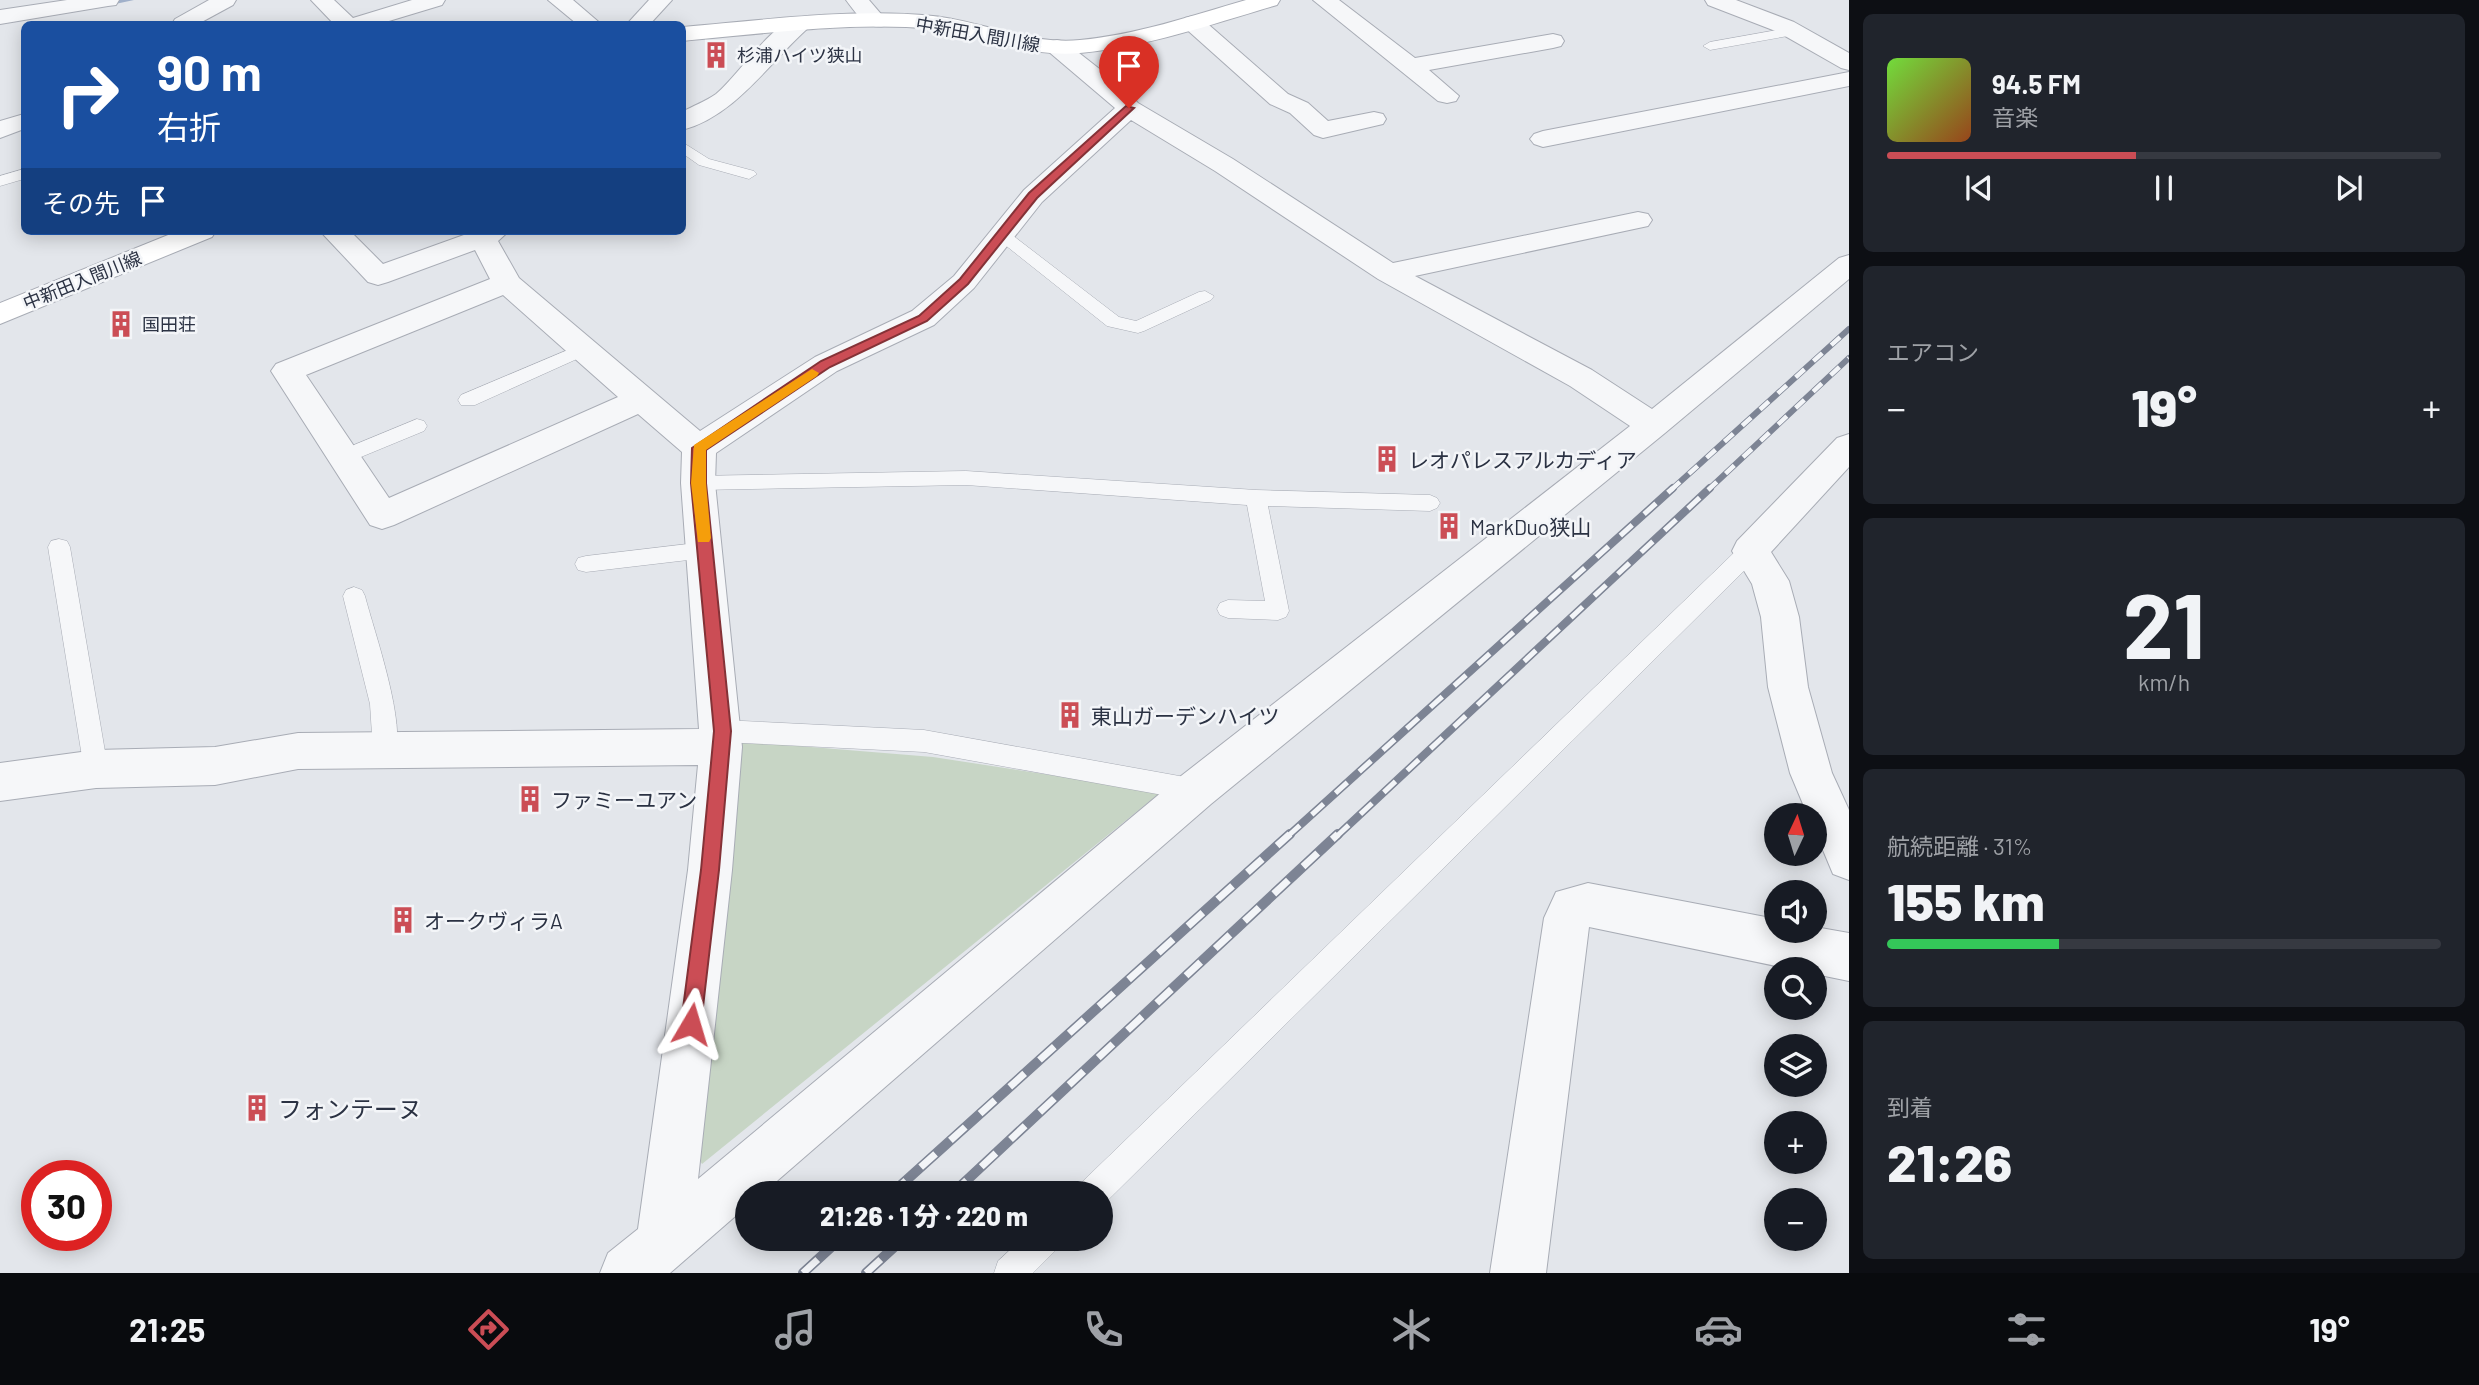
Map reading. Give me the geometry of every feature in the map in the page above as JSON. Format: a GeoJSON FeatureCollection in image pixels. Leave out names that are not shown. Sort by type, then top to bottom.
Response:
{"type":"FeatureCollection","features":[{"type":"Feature","properties":{"kind":"main road","name":"中新田入間川線"},"geometry":{"type":"LineString","coordinates":[[686,34],[799,24],[876,21],[936,23],[1000,38],[1057,47],[1097,45],[1193,23],[1269,0]]}},
{"type":"Feature","properties":{"kind":"main road","name":"中新田入間川線"},"geometry":{"type":"LineString","coordinates":[[0,314],[192,235]]}},
{"type":"Feature","properties":{"kind":"street"},"geometry":{"type":"LineString","coordinates":[[0,18],[108,0]]}},
{"type":"Feature","properties":{"kind":"street"},"geometry":{"type":"LineString","coordinates":[[188,21],[225,0]]}},
{"type":"Feature","properties":{"kind":"street"},"geometry":{"type":"LineString","coordinates":[[322,0],[343,21]]}},
{"type":"Feature","properties":{"kind":"street"},"geometry":{"type":"LineString","coordinates":[[368,21],[434,0]]}},
{"type":"Feature","properties":{"kind":"street"},"geometry":{"type":"LineString","coordinates":[[559,0],[586,21]]}},
{"type":"Feature","properties":{"kind":"street"},"geometry":{"type":"LineString","coordinates":[[641,21],[661,0]]}},
{"type":"Feature","properties":{"kind":"street"},"geometry":{"type":"LineString","coordinates":[[857,0],[876,21]]}},
{"type":"Feature","properties":{"kind":"street"},"geometry":{"type":"LineString","coordinates":[[1324,0],[1447,96]]}},
{"type":"Feature","properties":{"kind":"street"},"geometry":{"type":"LineString","coordinates":[[1716,0],[1794,32],[1849,63]]}},
{"type":"Feature","properties":{"kind":"street"},"geometry":{"type":"LineString","coordinates":[[1193,23],[1279,99],[1298,108],[1323,130],[1374,119]]}},
{"type":"Feature","properties":{"kind":"street"},"geometry":{"type":"LineString","coordinates":[[686,121],[724,99],[772,48],[799,24]]}},
{"type":"Feature","properties":{"kind":"street"},"geometry":{"type":"LineString","coordinates":[[1410,66],[1553,41]]}},
{"type":"Feature","properties":{"kind":"street"},"geometry":{"type":"LineString","coordinates":[[1057,47],[1112,90],[1129,108],[1224,165],[1388,273],[1581,378],[1653,425]]}},
{"type":"Feature","properties":{"kind":"street"},"geometry":{"type":"LineString","coordinates":[[1543,139],[1849,79]]}},
{"type":"Feature","properties":{"kind":"street"},"geometry":{"type":"LineString","coordinates":[[699,465],[825,364],[923,318],[964,282],[1033,196],[1129,108]]}},
{"type":"Feature","properties":{"kind":"street"},"geometry":{"type":"LineString","coordinates":[[0,130],[21,122]]}},
{"type":"Feature","properties":{"kind":"street"},"geometry":{"type":"LineString","coordinates":[[1388,273],[1638,220]]}},
{"type":"Feature","properties":{"kind":"street"},"geometry":{"type":"LineString","coordinates":[[338,235],[378,275],[489,235],[507,284],[640,400],[699,465],[722,739],[708,884],[663,1244]]}},
{"type":"Feature","properties":{"kind":"street"},"geometry":{"type":"LineString","coordinates":[[628,1273],[1196,790],[1653,425],[1849,264]]}},
{"type":"Feature","properties":{"kind":"street"},"geometry":{"type":"LineString","coordinates":[[507,284],[287,371],[382,516],[640,400]]}},
{"type":"Feature","properties":{"kind":"street"},"geometry":{"type":"LineString","coordinates":[[1849,446],[1751,551],[1770,581],[1780,617],[1788,687],[1811,773],[1849,859]]}},
{"type":"Feature","properties":{"kind":"street"},"geometry":{"type":"LineString","coordinates":[[0,782],[96,769],[215,766],[298,751],[722,739]]}},
{"type":"Feature","properties":{"kind":"street"},"geometry":{"type":"LineString","coordinates":[[1518,1273],[1567,918],[1572,908],[1588,905],[1849,957]]}},
{"type":"Feature","properties":{"kind":"lane"},"geometry":{"type":"LineString","coordinates":[[1710,46],[1794,32]]}},
{"type":"Feature","properties":{"kind":"lane"},"geometry":{"type":"LineString","coordinates":[[686,148],[704,162],[749,174]]}},
{"type":"Feature","properties":{"kind":"lane"},"geometry":{"type":"LineString","coordinates":[[0,181],[21,175]]}},
{"type":"Feature","properties":{"kind":"lane"},"geometry":{"type":"LineString","coordinates":[[1001,234],[1113,322],[1138,327],[1205,296]]}},
{"type":"Feature","properties":{"kind":"lane"},"geometry":{"type":"LineString","coordinates":[[468,400],[582,351]]}},
{"type":"Feature","properties":{"kind":"lane"},"geometry":{"type":"LineString","coordinates":[[344,457],[417,426]]}},
{"type":"Feature","properties":{"kind":"lane"},"geometry":{"type":"LineString","coordinates":[[699,465],[966,478],[1256,498],[1430,503]]}},
{"type":"Feature","properties":{"kind":"lane"},"geometry":{"type":"LineString","coordinates":[[1228,609],[1278,611],[1256,498]]}},
{"type":"Feature","properties":{"kind":"lane"},"geometry":{"type":"LineString","coordinates":[[59,547],[96,769]]}},
{"type":"Feature","properties":{"kind":"lane"},"geometry":{"type":"LineString","coordinates":[[586,564],[705,550]]}},
{"type":"Feature","properties":{"kind":"lane"},"geometry":{"type":"LineString","coordinates":[[1105,1181],[1751,551]]}},
{"type":"Feature","properties":{"kind":"lane"},"geometry":{"type":"LineString","coordinates":[[354,596],[383,704],[385,750]]}},
{"type":"Feature","properties":{"kind":"lane"},"geometry":{"type":"LineString","coordinates":[[722,739],[924,741],[1196,790]]}},
{"type":"Feature","properties":{"kind":"lane"},"geometry":{"type":"LineString","coordinates":[[1010,1273],[1033,1251]]}},
{"type":"Feature","properties":{"kind":"green space"},"geometry":{"type":"Polygon","coordinates":[[[736,741],[933,757],[1161,792],[702,1164],[690,1144],[726,926],[736,741]]]}},
{"type":"Feature","properties":{"kind":"waterway"},"geometry":{"type":"LineString","coordinates":[[101,5],[130,0]]}},
{"type":"Feature","properties":{"kind":"railway"},"geometry":{"type":"LineString","coordinates":[[1671,490],[1849,329]]}},
{"type":"Feature","properties":{"kind":"railway"},"geometry":{"type":"LineString","coordinates":[[1708,490],[1849,358]]}},
{"type":"Feature","properties":{"kind":"railway"},"geometry":{"type":"LineString","coordinates":[[1288,836],[1673,488]]}},
{"type":"Feature","properties":{"kind":"railway"},"geometry":{"type":"LineString","coordinates":[[1337,836],[1710,488]]}},
{"type":"Feature","properties":{"kind":"railway"},"geometry":{"type":"LineString","coordinates":[[905,1181],[1290,834]]}},
{"type":"Feature","properties":{"kind":"railway"},"geometry":{"type":"LineString","coordinates":[[966,1181],[1338,834]]}},
{"type":"Feature","properties":{"kind":"railway"},"geometry":{"type":"LineString","coordinates":[[803,1273],[827,1251]]}},
{"type":"Feature","properties":{"kind":"railway"},"geometry":{"type":"LineString","coordinates":[[866,1273],[890,1251]]}},
{"type":"Feature","properties":{"kind":"slow traffic"},"geometry":{"type":"LineString","coordinates":[[704,538],[698,483],[699,448],[812,373]]}},
{"type":"Feature","properties":{"kind":"place","name":"杉浦ハイツ狭山"},"geometry":{"type":"Point","coordinates":[716,55]}},
{"type":"Feature","properties":{"kind":"place","name":"国田荘"},"geometry":{"type":"Point","coordinates":[121,324]}},
{"type":"Feature","properties":{"kind":"place","name":"レオパレスアルカディア"},"geometry":{"type":"Point","coordinates":[1387,459]}},
{"type":"Feature","properties":{"kind":"place","name":"MarkDuo狭山"},"geometry":{"type":"Point","coordinates":[1449,526]}},
{"type":"Feature","properties":{"kind":"place","name":"東山ガーデンハイツ"},"geometry":{"type":"Point","coordinates":[1070,715]}},
{"type":"Feature","properties":{"kind":"place","name":"ファミーユアン"},"geometry":{"type":"Point","coordinates":[530,799]}},
{"type":"Feature","properties":{"kind":"place","name":"オークヴィラA"},"geometry":{"type":"Point","coordinates":[403,920]}},
{"type":"Feature","properties":{"kind":"place","name":"フォンテーヌ"},"geometry":{"type":"Point","coordinates":[257,1108]}},
{"type":"Feature","properties":{"kind":"route"},"geometry":{"type":"LineString","coordinates":[[691,1024],[722,747],[698,483],[699,448],[825,364],[869,346],[923,318],[964,282],[1033,196],[1129,108]]}}]}
